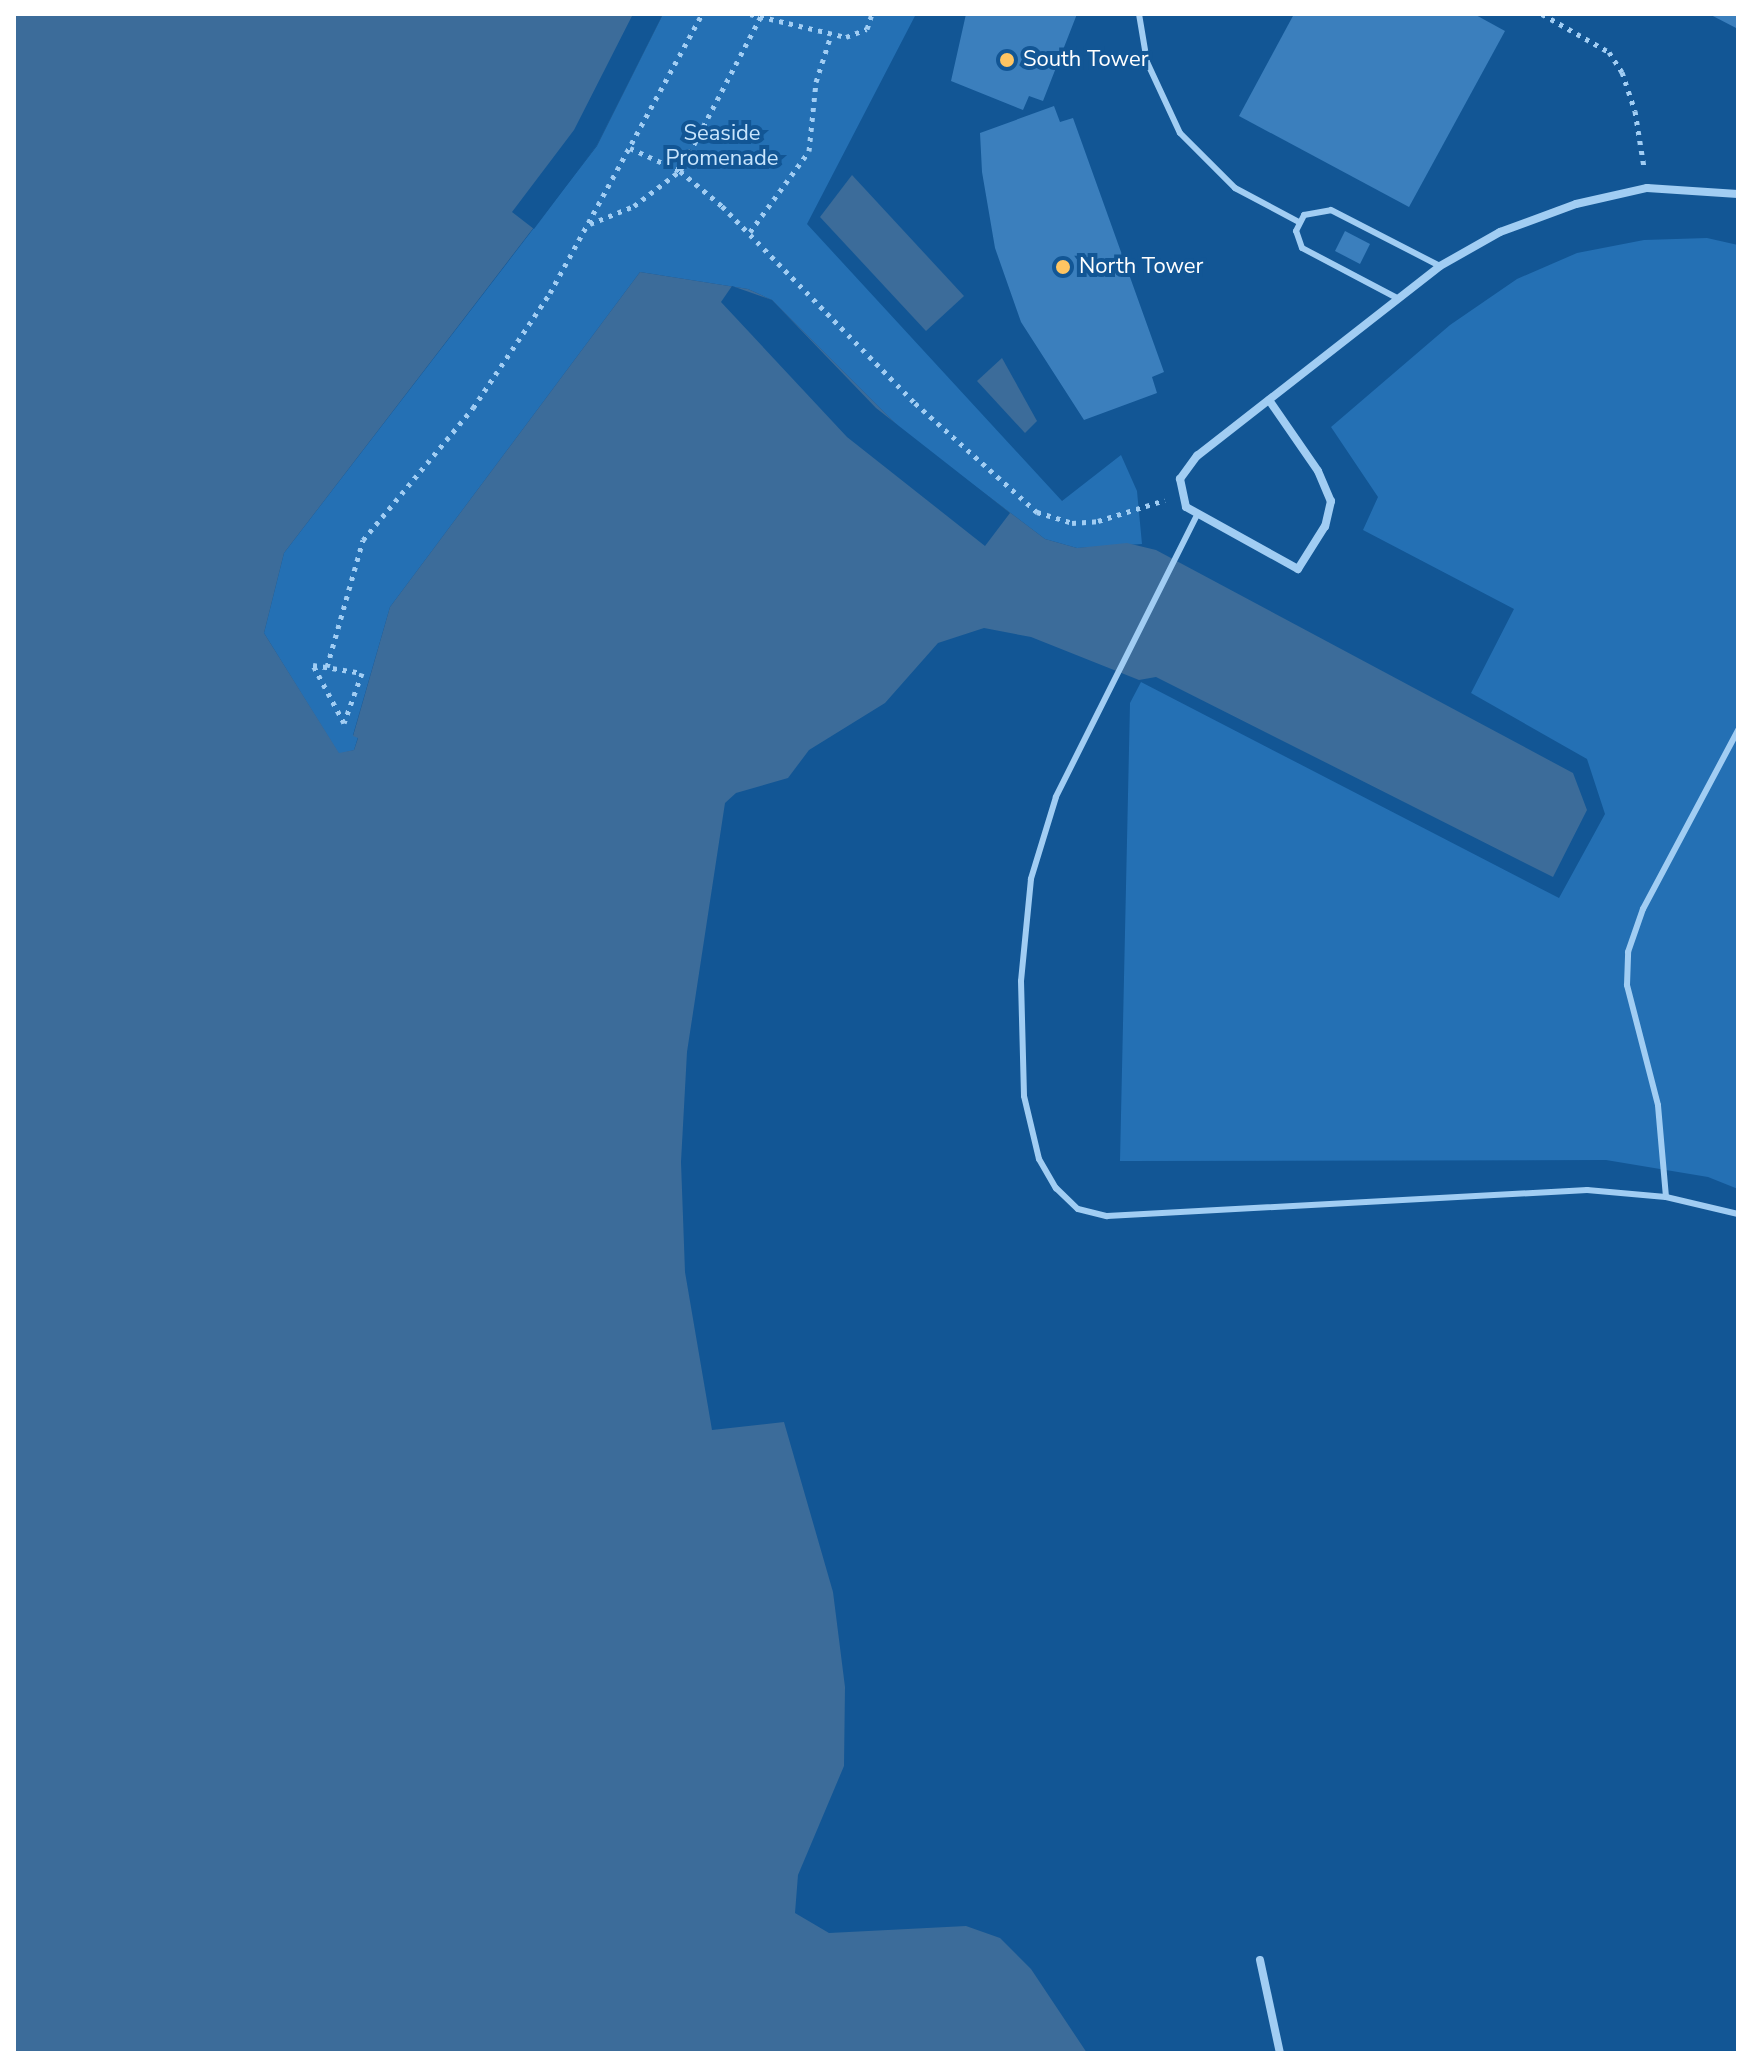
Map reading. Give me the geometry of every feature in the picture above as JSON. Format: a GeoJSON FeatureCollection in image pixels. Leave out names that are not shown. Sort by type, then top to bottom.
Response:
{"type":"FeatureCollection","features":[{"type":"Feature","properties":{"kind":"street"},"geometry":{"type":"LineString","coordinates":[[1269,400],[1318,471],[1331,501],[1325,526],[1298,569],[1196,517],[1180,494],[1186,466],[1397,298],[1440,266],[1513,227],[1576,204],[1647,188],[1738,194]]}},
{"type":"Feature","properties":{"kind":"street"},"geometry":{"type":"LineString","coordinates":[[1260,1960],[1280,2053]]}},
{"type":"Feature","properties":{"kind":"lane"},"geometry":{"type":"LineString","coordinates":[[1139,14],[1147,62],[1180,133],[1235,188],[1299,222]]}},
{"type":"Feature","properties":{"kind":"lane"},"geometry":{"type":"LineString","coordinates":[[1397,298],[1309,253],[1297,240],[1299,222],[1312,210],[1331,210],[1440,266]]}},
{"type":"Feature","properties":{"kind":"lane"},"geometry":{"type":"LineString","coordinates":[[1196,517],[1114,679],[1039,840],[1025,928],[1021,981],[1024,1096],[1039,1159],[1056,1188],[1078,1209],[1107,1216],[1490,1191],[1587,1190],[1666,1197],[1738,1214]]}},
{"type":"Feature","properties":{"kind":"lane"},"geometry":{"type":"LineString","coordinates":[[1666,1197],[1658,1105],[1627,985],[1628,952],[1643,909],[1738,730]]}},
{"type":"Feature","properties":{"kind":"path"},"geometry":{"type":"LineString","coordinates":[[327,667],[363,540],[473,408],[589,224],[702,14]]}},
{"type":"Feature","properties":{"kind":"path"},"geometry":{"type":"LineString","coordinates":[[750,14],[831,35],[859,35],[872,14]]}},
{"type":"Feature","properties":{"kind":"path"},"geometry":{"type":"LineString","coordinates":[[1542,14],[1609,52],[1622,72],[1635,111],[1647,188]]}},
{"type":"Feature","properties":{"kind":"path"},"geometry":{"type":"LineString","coordinates":[[589,224],[634,206],[680,171],[762,15]]}},
{"type":"Feature","properties":{"kind":"path"},"geometry":{"type":"LineString","coordinates":[[750,232],[809,151],[816,82],[831,35]]}},
{"type":"Feature","properties":{"kind":"path"},"geometry":{"type":"LineString","coordinates":[[630,148],[680,171],[750,232],[915,403],[1037,512],[1072,523],[1098,521],[1180,494]]}},
{"type":"Feature","properties":{"kind":"path"},"geometry":{"type":"LineString","coordinates":[[313,665],[327,667],[362,673],[344,723],[313,665]]}},
{"type":"Feature","properties":{"kind":"green space","name":"Seaside Promenade"},"geometry":{"type":"Polygon","coordinates":[[[663,14],[916,14],[807,224],[1062,501],[1121,455],[1137,491],[1142,544],[1077,548],[1045,539],[906,434],[772,300],[748,289],[640,272],[390,607],[353,735],[358,737],[354,750],[339,754],[264,633],[284,553],[597,146],[663,14]]]}},
{"type":"Feature","properties":{"kind":"green space"},"geometry":{"type":"Polygon","coordinates":[[[1707,238],[1738,245],[1738,1189],[1708,1177],[1606,1160],[1120,1161],[1130,703],[1141,682],[1559,898],[1605,814],[1587,759],[1471,693],[1514,609],[1363,530],[1378,497],[1331,427],[1450,325],[1517,279],[1577,253],[1644,240],[1707,238]]]}},
{"type":"Feature","properties":{"kind":"shaded area"},"geometry":{"type":"Polygon","coordinates":[[[14,14],[663,14],[597,145],[284,553],[264,633],[339,753],[354,750],[358,738],[353,736],[390,607],[640,272],[748,289],[772,300],[906,434],[1045,539],[1077,548],[1127,543],[1156,550],[1573,773],[1587,810],[1553,877],[1156,677],[1139,680],[1031,637],[984,628],[938,643],[885,703],[809,750],[788,778],[736,793],[725,803],[687,1052],[681,1162],[685,1272],[712,1430],[784,1422],[833,1592],[845,1687],[844,1766],[798,1875],[795,1913],[829,1933],[966,1926],[1000,1938],[1031,1969],[1087,2053],[14,2053],[14,14]]]}},
{"type":"Feature","properties":{"kind":"shaded area"},"geometry":{"type":"Polygon","coordinates":[[[852,175],[964,296],[926,331],[820,217],[852,175]]]}},
{"type":"Feature","properties":{"kind":"shaded area"},"geometry":{"type":"Polygon","coordinates":[[[1002,358],[1037,421],[1025,433],[977,381],[1002,358]]]}},
{"type":"Feature","properties":{"kind":"pier"},"geometry":{"type":"Polygon","coordinates":[[[633,14],[663,14],[597,145],[534,229],[512,212],[574,130],[633,14]]]}},
{"type":"Feature","properties":{"kind":"pier"},"geometry":{"type":"Polygon","coordinates":[[[732,286],[772,300],[876,408],[1010,513],[985,546],[847,437],[721,302],[732,286]]]}},
{"type":"Feature","properties":{"kind":"building","name":"South Tower"},"geometry":{"type":"Polygon","coordinates":[[[966,14],[1077,14],[1043,101],[1029,96],[1023,110],[951,81],[966,14]]]}},
{"type":"Feature","properties":{"kind":"building"},"geometry":{"type":"Polygon","coordinates":[[[1294,14],[1474,14],[1505,31],[1409,207],[1239,116],[1294,14]]]}},
{"type":"Feature","properties":{"kind":"building"},"geometry":{"type":"Polygon","coordinates":[[[1709,14],[1738,14],[1738,29],[1709,14]]]}},
{"type":"Feature","properties":{"kind":"building","name":"North Tower"},"geometry":{"type":"Polygon","coordinates":[[[1054,106],[1060,122],[1073,118],[1164,372],[1152,377],[1157,393],[1084,420],[1021,322],[995,248],[982,172],[980,133],[1054,106]]]}},
{"type":"Feature","properties":{"kind":"building"},"geometry":{"type":"Polygon","coordinates":[[[1345,231],[1370,244],[1360,264],[1335,251],[1345,231]]]}},
{"type":"Feature","properties":{"kind":"place","name":"South Tower"},"geometry":{"type":"Point","coordinates":[1007,60]}},
{"type":"Feature","properties":{"kind":"place","name":"North Tower"},"geometry":{"type":"Point","coordinates":[1063,267]}}]}
